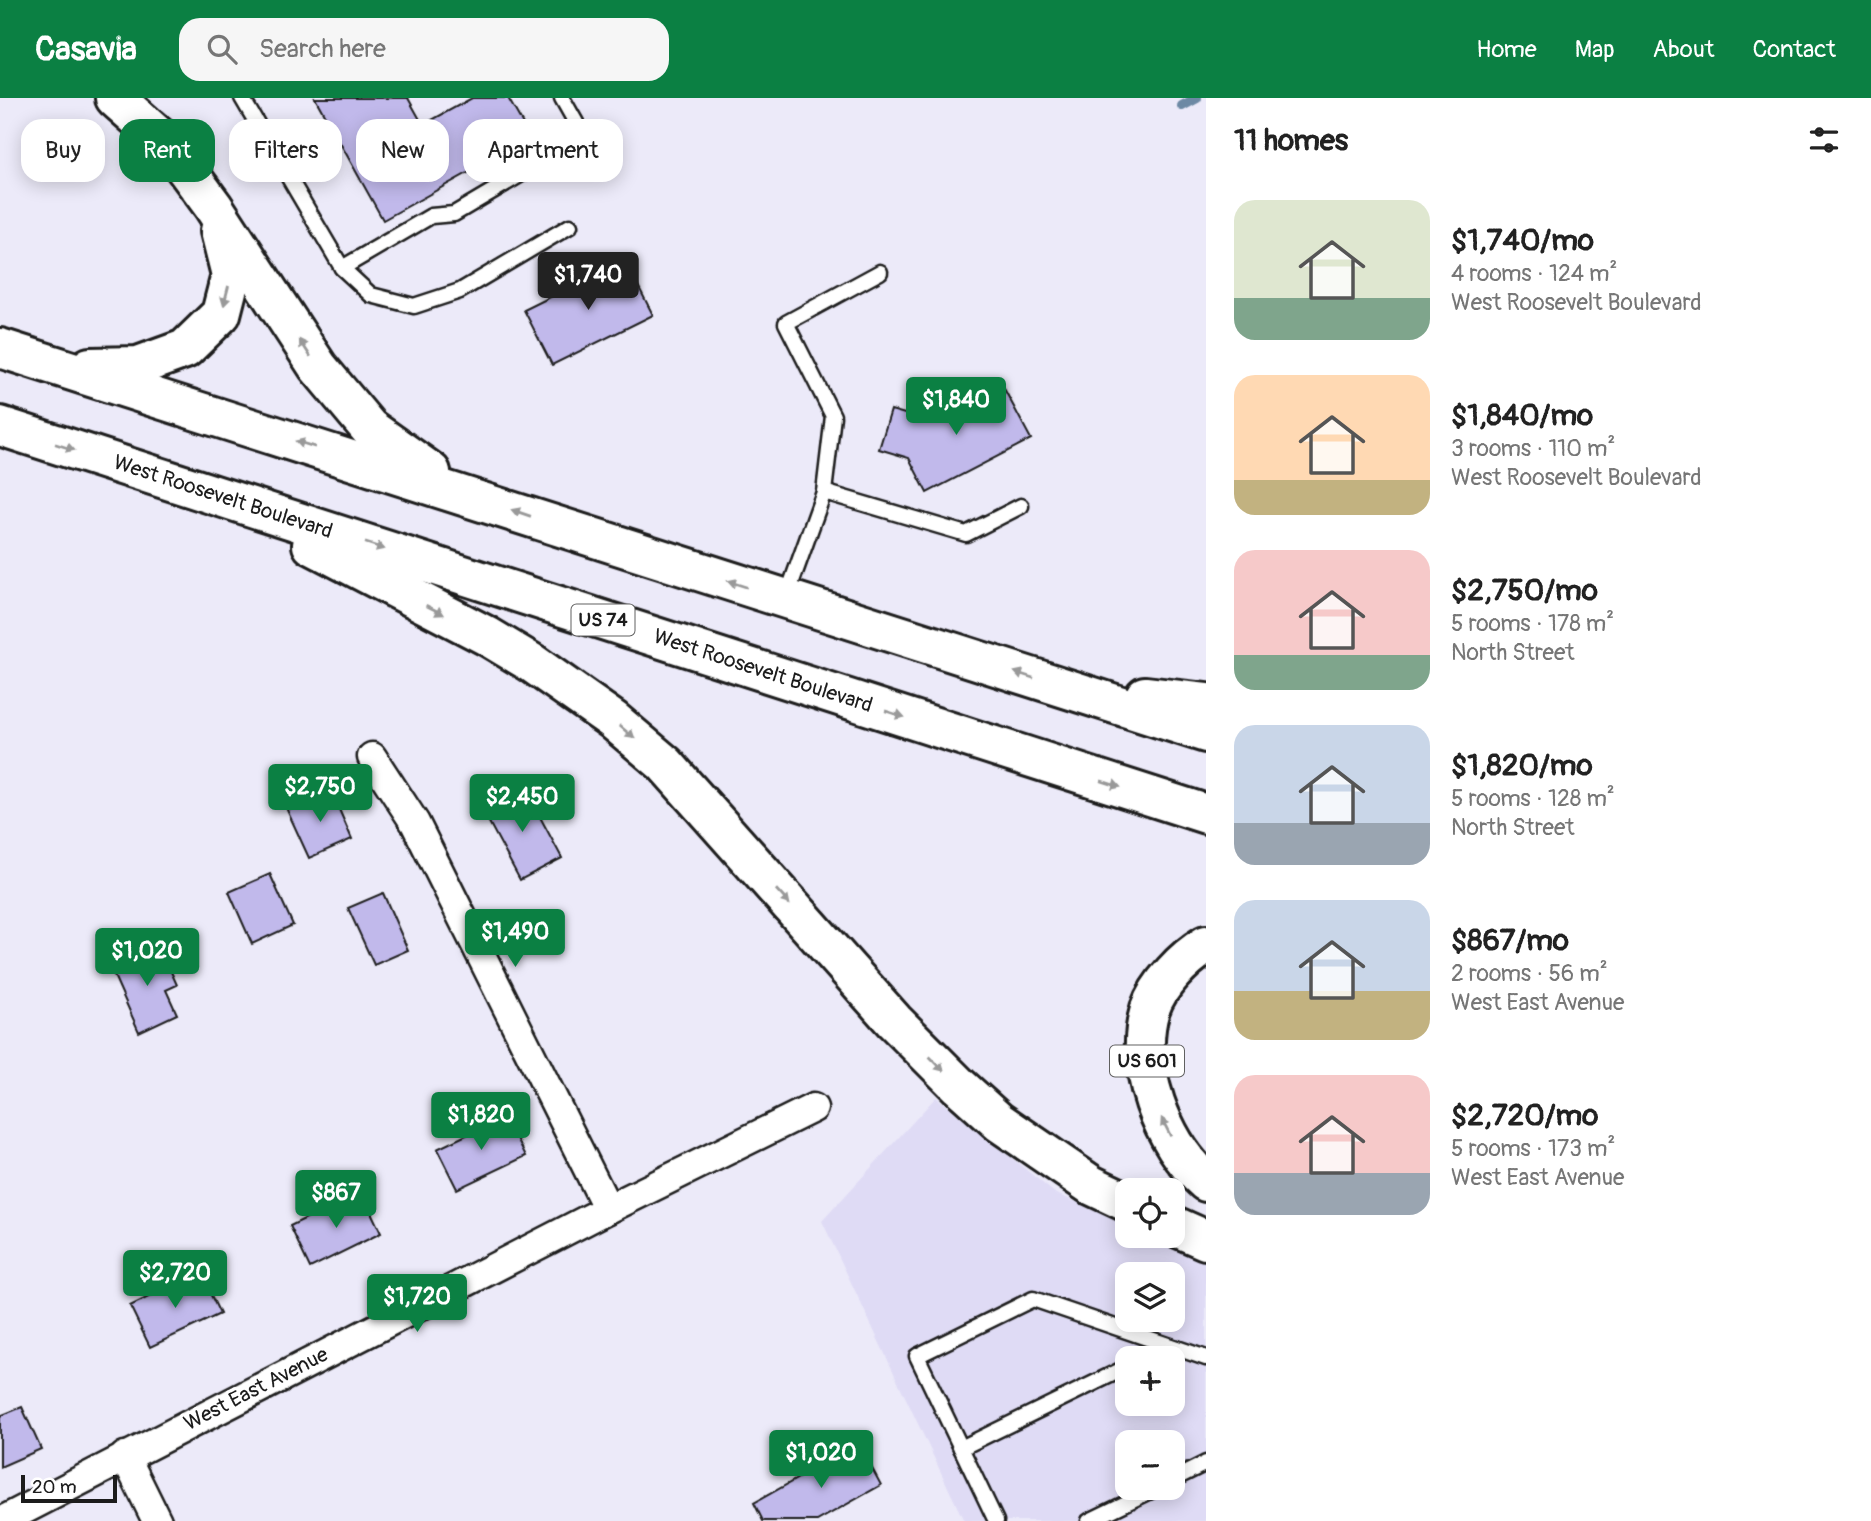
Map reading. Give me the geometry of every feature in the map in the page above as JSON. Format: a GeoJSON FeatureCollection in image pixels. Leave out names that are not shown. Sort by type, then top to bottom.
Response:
{"type":"FeatureCollection","features":[{"type":"Feature","properties":{"kind":"highway"},"geometry":{"type":"LineString","coordinates":[[115,98],[168,145],[213,206],[317,367],[369,428],[461,493]]}},
{"type":"Feature","properties":{"kind":"highway"},"geometry":{"type":"LineString","coordinates":[[64,368],[138,366],[185,349],[221,314],[231,275],[213,206]]}},
{"type":"Feature","properties":{"kind":"highway"},"geometry":{"type":"LineString","coordinates":[[0,348],[1206,733]]}},
{"type":"Feature","properties":{"kind":"highway","name":"West Roosevelt Boulevard"},"geometry":{"type":"LineString","coordinates":[[0,426],[1206,814]]}},
{"type":"Feature","properties":{"kind":"highway"},"geometry":{"type":"LineString","coordinates":[[223,497],[487,636],[532,663],[613,720],[665,764],[894,1021],[959,1086],[999,1122],[1091,1185],[1115,1196]]}},
{"type":"Feature","properties":{"kind":"highway"},"geometry":{"type":"LineString","coordinates":[[1064,688],[1206,703]]}},
{"type":"Feature","properties":{"kind":"highway","name":"US 601"},"geometry":{"type":"LineString","coordinates":[[1206,945],[1194,952],[1158,994],[1147,1026],[1146,1054],[1148,1084],[1161,1117],[1175,1144],[1206,1181]]}},
{"type":"Feature","properties":{"kind":"highway"},"geometry":{"type":"LineString","coordinates":[[1185,1231],[1206,1240]]}},
{"type":"Feature","properties":{"kind":"street"},"geometry":{"type":"LineString","coordinates":[[372,757],[415,823],[608,1209]]}},
{"type":"Feature","properties":{"kind":"street","name":"West East Avenue"},"geometry":{"type":"LineString","coordinates":[[2,1521],[608,1209],[813,1108]]}},
{"type":"Feature","properties":{"kind":"street"},"geometry":{"type":"LineString","coordinates":[[125,1456],[158,1521]]}},
{"type":"Feature","properties":{"kind":"lane"},"geometry":{"type":"LineString","coordinates":[[242,98],[342,268],[371,295],[414,306],[460,291],[570,226]]}},
{"type":"Feature","properties":{"kind":"lane"},"geometry":{"type":"LineString","coordinates":[[342,268],[431,216],[454,214],[583,137],[562,98]]}},
{"type":"Feature","properties":{"kind":"lane"},"geometry":{"type":"LineString","coordinates":[[786,599],[824,492],[833,416],[786,323],[880,272]]}},
{"type":"Feature","properties":{"kind":"lane"},"geometry":{"type":"LineString","coordinates":[[824,492],[966,534],[1021,506]]}},
{"type":"Feature","properties":{"kind":"lane"},"geometry":{"type":"LineString","coordinates":[[996,1521],[917,1356],[1033,1299],[1170,1346]]}},
{"type":"Feature","properties":{"kind":"lane"},"geometry":{"type":"LineString","coordinates":[[1185,1351],[1206,1358]]}},
{"type":"Feature","properties":{"kind":"lane"},"geometry":{"type":"LineString","coordinates":[[961,1448],[1115,1373]]}},
{"type":"Feature","properties":{"kind":"lane"},"geometry":{"type":"LineString","coordinates":[[1185,1474],[1206,1463]]}},
{"type":"Feature","properties":{"kind":"lane"},"geometry":{"type":"LineString","coordinates":[[1089,1521],[1132,1500]]}},
{"type":"Feature","properties":{"kind":"shaded area"},"geometry":{"type":"Polygon","coordinates":[[[936,1097],[1056,1194],[1115,1217],[1115,1248],[1185,1246],[1206,1254],[1206,1521],[964,1521],[822,1221],[936,1097]]]}},
{"type":"Feature","properties":{"kind":"building"},"geometry":{"type":"Polygon","coordinates":[[[315,98],[408,98],[420,119],[356,119],[356,172],[342,146],[342,119],[327,119],[315,98]]]}},
{"type":"Feature","properties":{"kind":"building"},"geometry":{"type":"Polygon","coordinates":[[[472,98],[508,98],[520,119],[463,119],[463,176],[383,220],[362,182],[449,182],[449,119],[434,119],[472,98]]]}},
{"type":"Feature","properties":{"kind":"building"},"geometry":{"type":"Polygon","coordinates":[[[625,260],[653,315],[552,365],[524,310],[625,260]]]}},
{"type":"Feature","properties":{"kind":"building"},"geometry":{"type":"Polygon","coordinates":[[[1001,383],[1031,439],[927,493],[909,458],[879,449],[891,410],[929,421],[1001,383]]]}},
{"type":"Feature","properties":{"kind":"building"},"geometry":{"type":"Polygon","coordinates":[[[525,789],[562,858],[520,880],[483,811],[525,789]]]}},
{"type":"Feature","properties":{"kind":"building"},"geometry":{"type":"Polygon","coordinates":[[[331,791],[352,839],[309,858],[287,810],[331,791]]]}},
{"type":"Feature","properties":{"kind":"building"},"geometry":{"type":"Polygon","coordinates":[[[270,874],[293,925],[252,944],[229,892],[270,874]]]}},
{"type":"Feature","properties":{"kind":"building"},"geometry":{"type":"Polygon","coordinates":[[[383,893],[408,950],[374,965],[348,908],[383,893]]]}},
{"type":"Feature","properties":{"kind":"building"},"geometry":{"type":"Polygon","coordinates":[[[160,947],[177,985],[166,990],[177,1014],[139,1032],[111,969],[160,947]]]}},
{"type":"Feature","properties":{"kind":"building"},"geometry":{"type":"Polygon","coordinates":[[[506,1116],[526,1156],[457,1189],[437,1149],[506,1116]]]}},
{"type":"Feature","properties":{"kind":"building"},"geometry":{"type":"Polygon","coordinates":[[[361,1191],[381,1233],[310,1268],[290,1226],[361,1191]]]}},
{"type":"Feature","properties":{"kind":"building"},"geometry":{"type":"Polygon","coordinates":[[[200,1272],[220,1314],[150,1347],[130,1306],[200,1272]]]}},
{"type":"Feature","properties":{"kind":"building"},"geometry":{"type":"Polygon","coordinates":[[[22,1407],[41,1449],[0,1467],[0,1416],[22,1407]]]}},
{"type":"Feature","properties":{"kind":"building"},"geometry":{"type":"Polygon","coordinates":[[[859,1444],[881,1485],[817,1521],[763,1521],[754,1503],[859,1444]]]}},
{"type":"Feature","properties":{"kind":"waterway"},"geometry":{"type":"LineString","coordinates":[[1182,106],[1197,98]]}}]}
